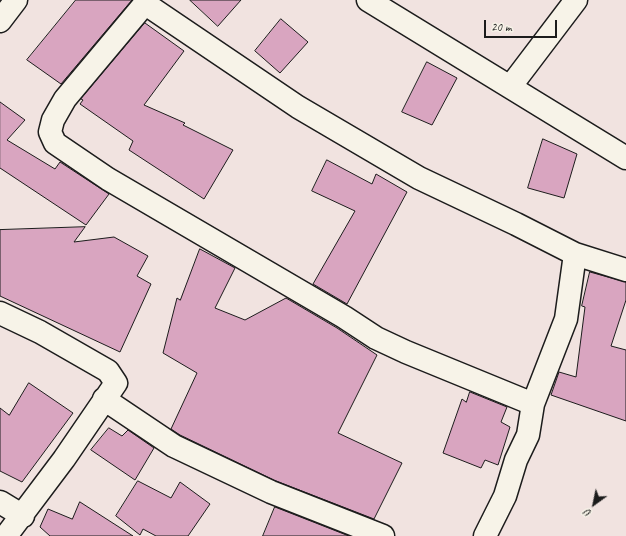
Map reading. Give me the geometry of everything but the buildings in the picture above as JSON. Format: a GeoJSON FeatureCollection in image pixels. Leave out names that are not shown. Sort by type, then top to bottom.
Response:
{"type":"FeatureCollection","features":[{"type":"Feature","properties":{"kind":"street"},"geometry":{"type":"LineString","coordinates":[[0,21],[16,0]]}},
{"type":"Feature","properties":{"kind":"street"},"geometry":{"type":"LineString","coordinates":[[368,0],[626,158]]}},
{"type":"Feature","properties":{"kind":"street"},"geometry":{"type":"LineString","coordinates":[[510,88],[576,0]]}},
{"type":"Feature","properties":{"kind":"street"},"geometry":{"type":"LineString","coordinates":[[532,404],[406,352],[376,338],[344,317],[108,179],[55,142],[50,132],[53,120],[65,99],[146,1],[298,107],[419,178],[575,254],[626,270]]}},
{"type":"Feature","properties":{"kind":"street"},"geometry":{"type":"LineString","coordinates":[[485,536],[505,496],[516,460],[528,435],[532,404],[566,319],[575,254]]}},
{"type":"Feature","properties":{"kind":"street"},"geometry":{"type":"LineString","coordinates":[[0,313],[40,332],[108,371],[116,383],[64,459],[23,516],[6,536]]}},
{"type":"Feature","properties":{"kind":"street"},"geometry":{"type":"LineString","coordinates":[[104,399],[174,446],[271,492],[383,536]]}},
{"type":"Feature","properties":{"kind":"street"},"geometry":{"type":"LineString","coordinates":[[0,502],[23,516]]}}]}
